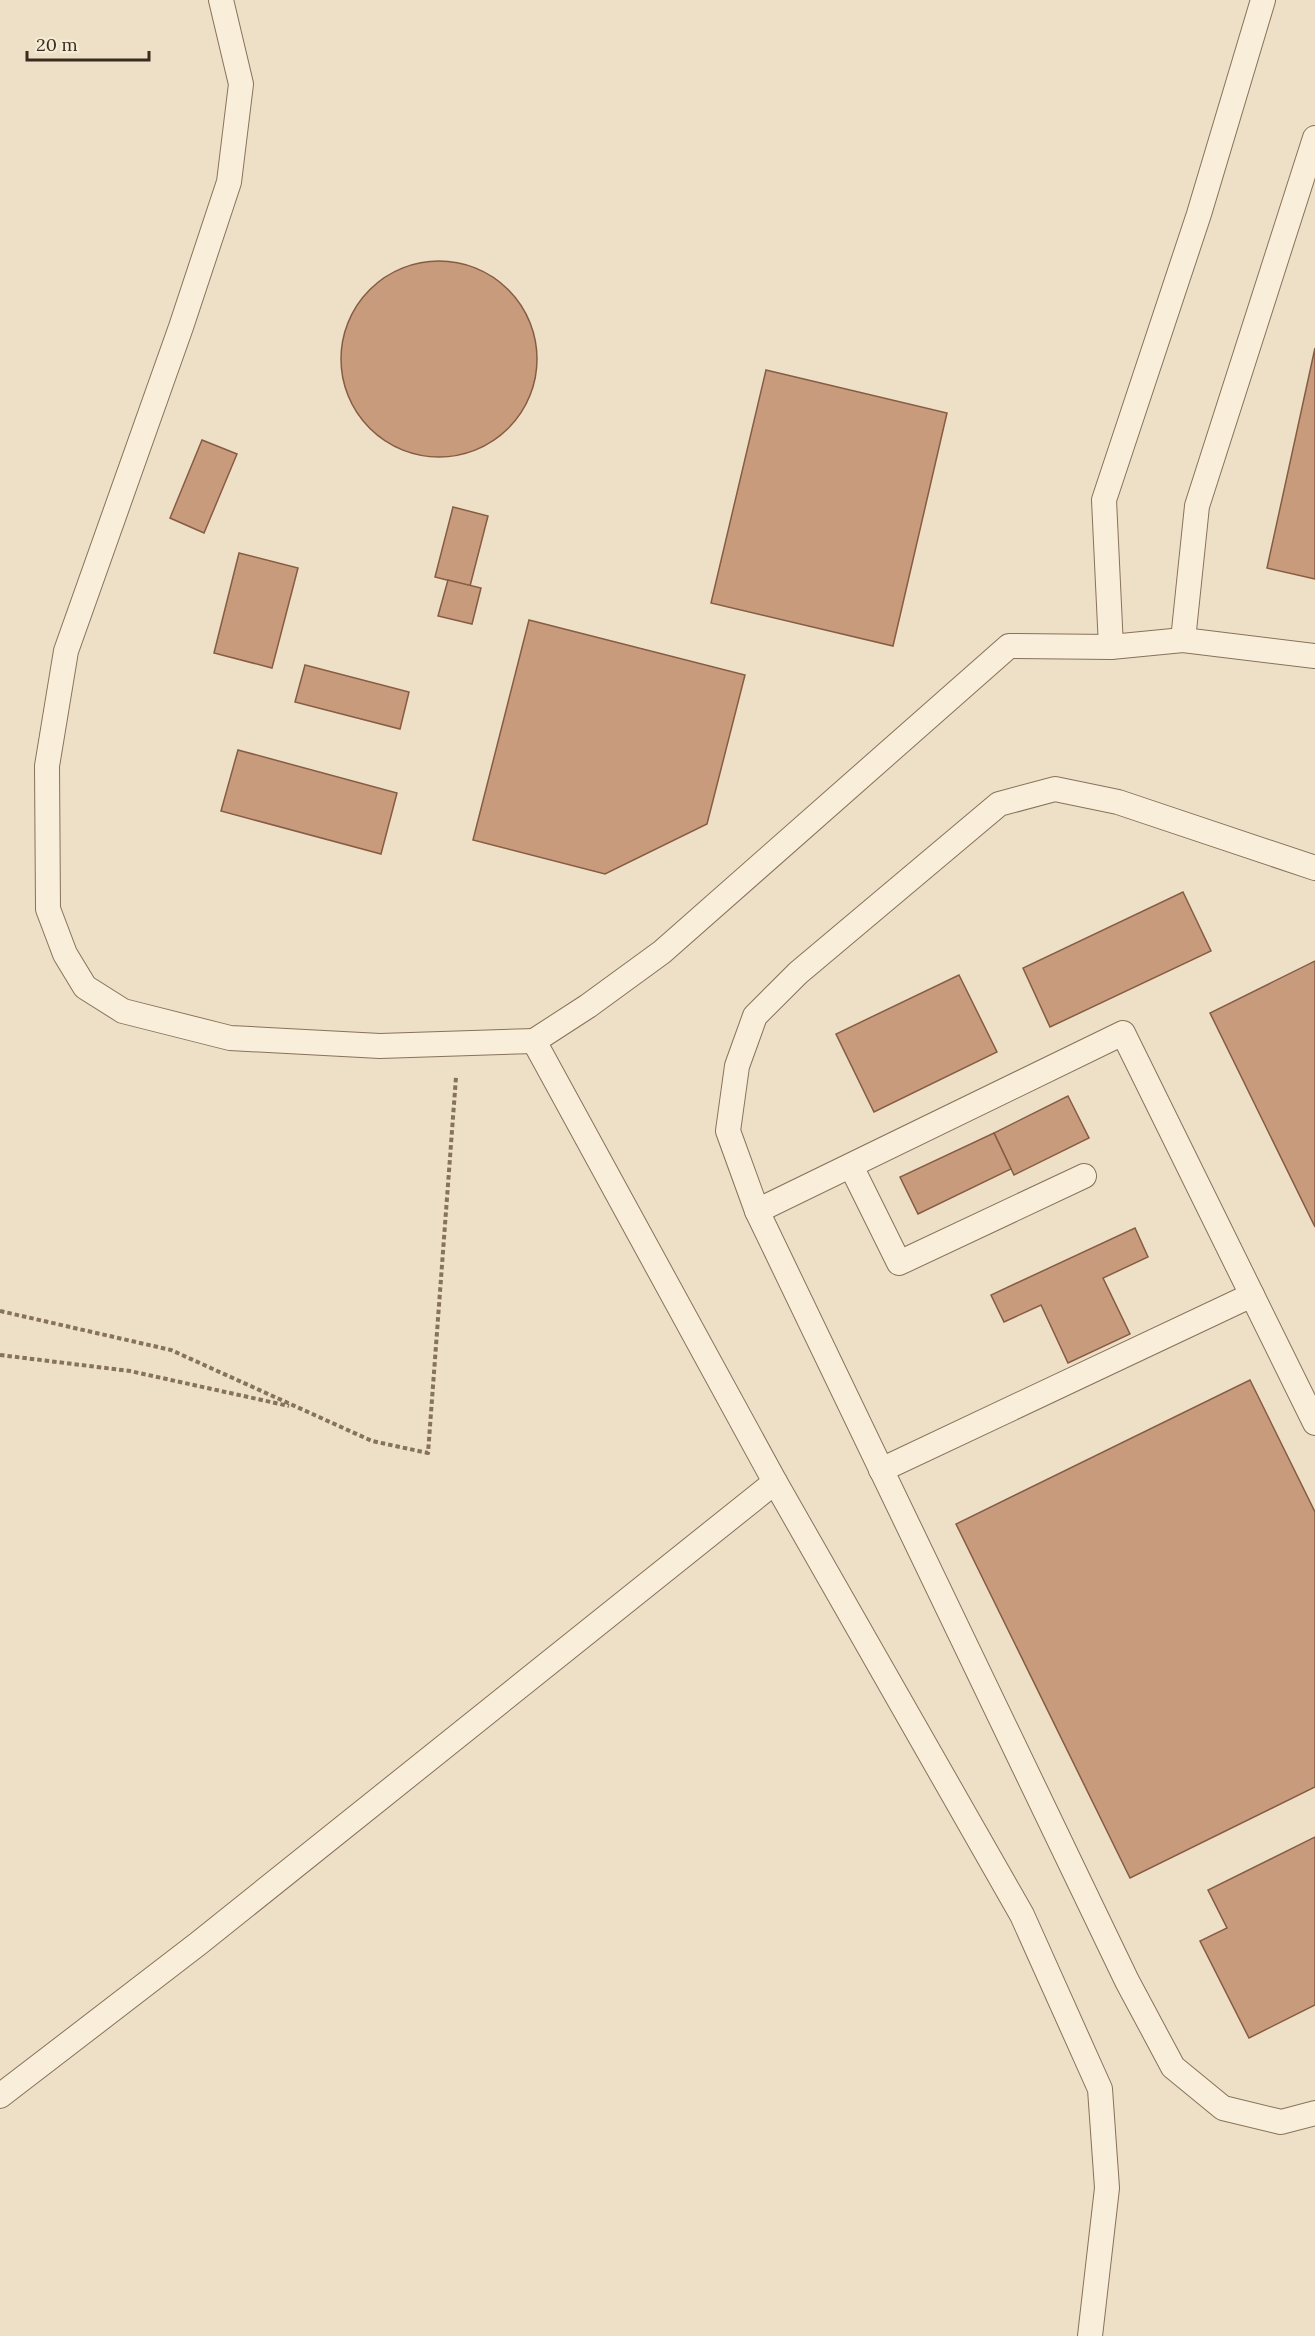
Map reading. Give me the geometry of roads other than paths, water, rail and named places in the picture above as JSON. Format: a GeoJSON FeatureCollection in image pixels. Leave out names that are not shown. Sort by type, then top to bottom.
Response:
{"type":"FeatureCollection","features":[{"type":"Feature","properties":{"kind":"lane"},"geometry":{"type":"LineString","coordinates":[[221,0],[241,84],[229,182],[177,338],[66,651],[47,766],[48,909],[64,954],[85,987],[123,1011],[230,1038],[380,1046],[534,1041],[588,1006],[662,952],[1009,646],[1111,647],[1183,640],[1315,656]]}},
{"type":"Feature","properties":{"kind":"lane"},"geometry":{"type":"LineString","coordinates":[[1111,647],[1104,500],[1199,214],[1263,0]]}},
{"type":"Feature","properties":{"kind":"lane"},"geometry":{"type":"LineString","coordinates":[[1183,640],[1197,506],[1315,138]]}},
{"type":"Feature","properties":{"kind":"lane"},"geometry":{"type":"LineString","coordinates":[[1315,868],[1119,802],[1065,791],[1055,789],[999,804],[798,973],[755,1016],[737,1066],[728,1131],[757,1211],[1127,1981],[1173,2067],[1223,2108],[1281,2122],[1315,2113]]}},
{"type":"Feature","properties":{"kind":"lane"},"geometry":{"type":"LineString","coordinates":[[757,1211],[1123,1033],[1315,1423]]}},
{"type":"Feature","properties":{"kind":"lane"},"geometry":{"type":"LineString","coordinates":[[534,1041],[775,1482],[1022,1916],[1101,2089],[1107,2188],[1090,2336]]}},
{"type":"Feature","properties":{"kind":"lane"},"geometry":{"type":"LineString","coordinates":[[851,1166],[899,1263],[1084,1176]]}},
{"type":"Feature","properties":{"kind":"lane"},"geometry":{"type":"LineString","coordinates":[[881,1470],[1252,1295]]}},
{"type":"Feature","properties":{"kind":"lane"},"geometry":{"type":"LineString","coordinates":[[0,2096],[208,1935],[775,1482]]}}]}
